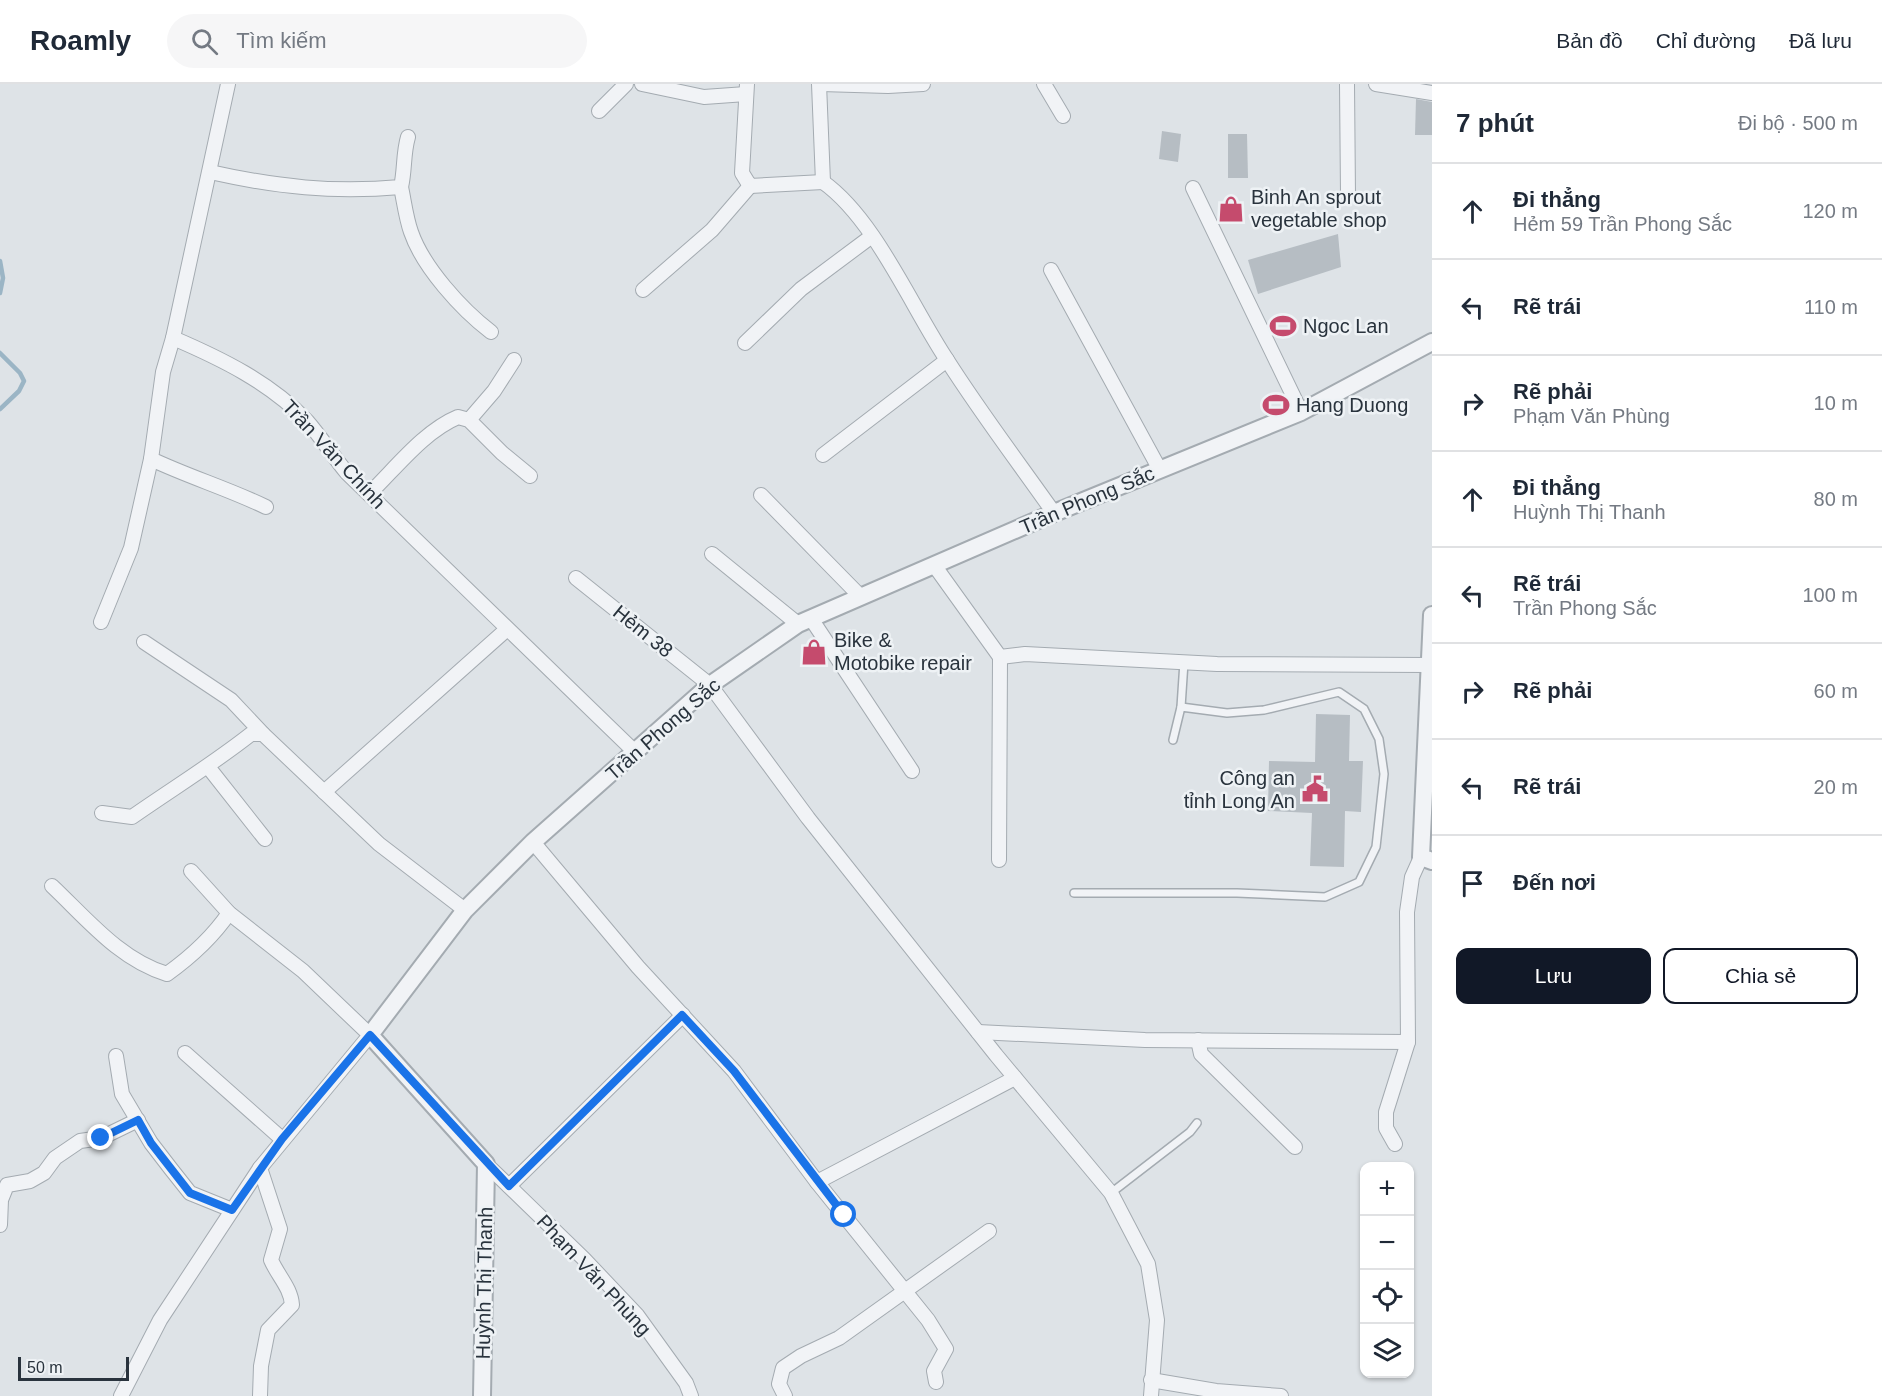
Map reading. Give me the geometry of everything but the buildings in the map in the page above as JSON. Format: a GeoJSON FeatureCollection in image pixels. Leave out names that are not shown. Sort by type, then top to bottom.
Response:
{"type":"FeatureCollection","features":[{"type":"Feature","properties":{"kind":"street"},"geometry":{"type":"LineString","coordinates":[[101,622],[131,548],[151,459],[163,372],[173,338],[210,172],[216,126],[228,84]]}},
{"type":"Feature","properties":{"kind":"street"},"geometry":{"type":"LineString","coordinates":[[599,111],[626,84]]}},
{"type":"Feature","properties":{"kind":"street"},"geometry":{"type":"LineString","coordinates":[[642,84],[704,97],[746,89],[742,173],[750,186]]}},
{"type":"Feature","properties":{"kind":"street"},"geometry":{"type":"LineString","coordinates":[[823,182],[820,84],[888,86],[923,84]]}},
{"type":"Feature","properties":{"kind":"street"},"geometry":{"type":"LineString","coordinates":[[1044,84],[1063,116]]}},
{"type":"Feature","properties":{"kind":"street"},"geometry":{"type":"LineString","coordinates":[[1347,84],[1348,195]]}},
{"type":"Feature","properties":{"kind":"street"},"geometry":{"type":"LineString","coordinates":[[1376,84],[1432,93]]}},
{"type":"Feature","properties":{"kind":"street"},"geometry":{"type":"LineString","coordinates":[[408,137],[403,156],[405,173],[401,187],[411,232],[433,272],[472,318],[491,332]]}},
{"type":"Feature","properties":{"kind":"street"},"geometry":{"type":"LineString","coordinates":[[210,172],[308,190],[358,191],[401,187]]}},
{"type":"Feature","properties":{"kind":"street"},"geometry":{"type":"LineString","coordinates":[[643,290],[712,230],[750,186],[823,182],[841,195],[872,236],[946,360],[1054,513]]}},
{"type":"Feature","properties":{"kind":"street"},"geometry":{"type":"LineString","coordinates":[[1193,188],[1300,412]]}},
{"type":"Feature","properties":{"kind":"street"},"geometry":{"type":"LineString","coordinates":[[745,343],[801,289],[872,236]]}},
{"type":"Feature","properties":{"kind":"street"},"geometry":{"type":"LineString","coordinates":[[1051,270],[1160,470]]}},
{"type":"Feature","properties":{"kind":"street","name":"Trần Văn Chính"},"geometry":{"type":"LineString","coordinates":[[173,338],[257,379],[283,398],[308,422],[346,473],[506,630],[636,753]]}},
{"type":"Feature","properties":{"kind":"street","name":"Trần Phong Sắc"},"geometry":{"type":"LineString","coordinates":[[121,1396],[160,1320],[260,1168],[370,1035],[465,910],[533,842],[710,685],[805,622],[1054,513],[1300,412],[1432,342]]}},
{"type":"Feature","properties":{"kind":"street"},"geometry":{"type":"LineString","coordinates":[[469,420],[494,391],[514,360]]}},
{"type":"Feature","properties":{"kind":"street"},"geometry":{"type":"LineString","coordinates":[[823,454],[946,360]]}},
{"type":"Feature","properties":{"kind":"street"},"geometry":{"type":"LineString","coordinates":[[369,494],[448,421],[458,417],[469,420],[502,453],[530,476]]}},
{"type":"Feature","properties":{"kind":"street"},"geometry":{"type":"LineString","coordinates":[[151,459],[191,478],[229,489],[266,507]]}},
{"type":"Feature","properties":{"kind":"street"},"geometry":{"type":"LineString","coordinates":[[762,495],[861,597]]}},
{"type":"Feature","properties":{"kind":"street"},"geometry":{"type":"LineString","coordinates":[[712,554],[805,622],[912,771]]}},
{"type":"Feature","properties":{"kind":"street"},"geometry":{"type":"LineString","coordinates":[[934,566],[1000,657],[999,860]]}},
{"type":"Feature","properties":{"kind":"street","name":"Hẻm 38"},"geometry":{"type":"LineString","coordinates":[[576,578],[710,685],[808,818],[1015,1078],[1111,1193],[1149,1264],[1157,1320],[1151,1396]]}},
{"type":"Feature","properties":{"kind":"street"},"geometry":{"type":"LineString","coordinates":[[1395,1144],[1386,1128],[1386,1113],[1408,1042],[1407,912],[1412,877],[1426,859],[1428,665],[1432,615]]}},
{"type":"Feature","properties":{"kind":"street"},"geometry":{"type":"LineString","coordinates":[[324,792],[506,630]]}},
{"type":"Feature","properties":{"kind":"street"},"geometry":{"type":"LineString","coordinates":[[144,642],[231,700],[263,734],[379,844],[465,910]]}},
{"type":"Feature","properties":{"kind":"street"},"geometry":{"type":"LineString","coordinates":[[1000,657],[1025,654],[1184,662],[1428,665]]}},
{"type":"Feature","properties":{"kind":"street"},"geometry":{"type":"LineString","coordinates":[[102,813],[132,817],[189,777],[208,768],[251,734],[263,734]]}},
{"type":"Feature","properties":{"kind":"street"},"geometry":{"type":"LineString","coordinates":[[208,768],[265,839]]}},
{"type":"Feature","properties":{"kind":"street"},"geometry":{"type":"LineString","coordinates":[[533,842],[638,967],[734,1071],[817,1182],[905,1291],[946,1349],[934,1371],[936,1382]]}},
{"type":"Feature","properties":{"kind":"street"},"geometry":{"type":"LineString","coordinates":[[191,871],[229,913],[303,971],[370,1035],[486,1164]]}},
{"type":"Feature","properties":{"kind":"street"},"geometry":{"type":"LineString","coordinates":[[52,886],[127,956],[146,968],[167,974],[190,957],[216,932],[229,913]]}},
{"type":"Feature","properties":{"kind":"street"},"geometry":{"type":"LineString","coordinates":[[509,1186],[682,1015]]}},
{"type":"Feature","properties":{"kind":"street"},"geometry":{"type":"LineString","coordinates":[[978,1032],[1198,1040],[1408,1042]]}},
{"type":"Feature","properties":{"kind":"street"},"geometry":{"type":"LineString","coordinates":[[1198,1040],[1201,1054],[1295,1147]]}},
{"type":"Feature","properties":{"kind":"street"},"geometry":{"type":"LineString","coordinates":[[185,1053],[282,1139]]}},
{"type":"Feature","properties":{"kind":"street"},"geometry":{"type":"LineString","coordinates":[[116,1056],[122,1094],[151,1143],[190,1193],[232,1210]]}},
{"type":"Feature","properties":{"kind":"street"},"geometry":{"type":"LineString","coordinates":[[817,1182],[1015,1078]]}},
{"type":"Feature","properties":{"kind":"street"},"geometry":{"type":"LineString","coordinates":[[0,1225],[2,1200],[7,1185],[30,1181],[44,1173],[55,1158],[80,1141],[101,1138],[138,1120]]}},
{"type":"Feature","properties":{"kind":"street","name":"Phạm Văn Phùng"},"geometry":{"type":"LineString","coordinates":[[486,1164],[584,1259],[637,1315],[686,1383],[691,1396]]}},
{"type":"Feature","properties":{"kind":"street","name":"Huỳnh Thị Thanh"},"geometry":{"type":"LineString","coordinates":[[482,1396],[486,1164]]}},
{"type":"Feature","properties":{"kind":"street"},"geometry":{"type":"LineString","coordinates":[[260,1168],[280,1229],[271,1260],[279,1278],[291,1293],[292,1305],[268,1330],[261,1366],[260,1396]]}},
{"type":"Feature","properties":{"kind":"street"},"geometry":{"type":"LineString","coordinates":[[785,1396],[779,1383],[783,1368],[801,1356],[839,1338],[989,1231]]}},
{"type":"Feature","properties":{"kind":"street"},"geometry":{"type":"LineString","coordinates":[[1151,1380],[1216,1390],[1281,1396]]}},
{"type":"Feature","properties":{"kind":"lane"},"geometry":{"type":"LineString","coordinates":[[1173,740],[1181,707],[1184,662]]}},
{"type":"Feature","properties":{"kind":"lane"},"geometry":{"type":"LineString","coordinates":[[1074,893],[1237,893],[1325,897],[1359,882],[1376,847],[1384,774],[1379,739],[1364,709],[1339,692],[1264,710],[1227,714],[1181,707]]}},
{"type":"Feature","properties":{"kind":"lane"},"geometry":{"type":"LineString","coordinates":[[1111,1193],[1190,1132],[1197,1124]]}},
{"type":"Feature","properties":{"kind":"waterway"},"geometry":{"type":"LineString","coordinates":[[0,261],[3,278],[0,293]]}},
{"type":"Feature","properties":{"kind":"waterway"},"geometry":{"type":"LineString","coordinates":[[0,353],[20,373],[24,381],[19,391],[0,409]]}},
{"type":"Feature","properties":{"kind":"place","name":"Binh An sprout vegetable shop"},"geometry":{"type":"Point","coordinates":[1231,209]}},
{"type":"Feature","properties":{"kind":"place","name":"Ngoc Lan"},"geometry":{"type":"Point","coordinates":[1283,326]}},
{"type":"Feature","properties":{"kind":"place","name":"Hang Duong"},"geometry":{"type":"Point","coordinates":[1276,405]}},
{"type":"Feature","properties":{"kind":"place","name":"Bike & Motobike repair"},"geometry":{"type":"Point","coordinates":[814,652]}},
{"type":"Feature","properties":{"kind":"place","name":"Công an tỉnh Long An"},"geometry":{"type":"Point","coordinates":[1315,789]}},
{"type":"Feature","properties":{"kind":"route"},"geometry":{"type":"LineString","coordinates":[[101,1138],[138,1120],[151,1143],[190,1193],[232,1210],[282,1139],[370,1035],[443,1118],[509,1186],[682,1015],[734,1071],[844,1215]]}}]}
